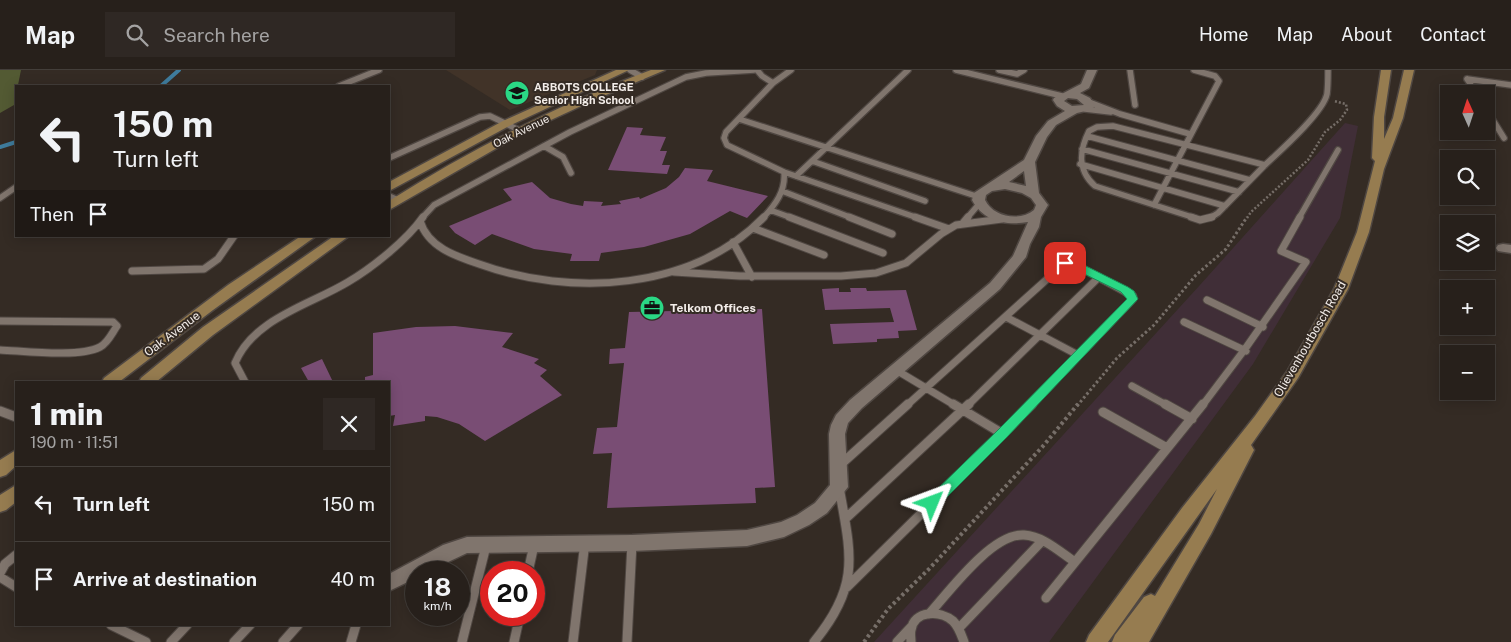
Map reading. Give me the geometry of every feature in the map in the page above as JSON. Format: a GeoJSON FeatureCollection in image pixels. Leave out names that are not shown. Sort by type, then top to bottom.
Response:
{"type":"FeatureCollection","features":[{"type":"Feature","properties":{"kind":"main road","name":"Oak Avenue"},"geometry":{"type":"LineString","coordinates":[[390,186],[507,123],[624,70]]}},
{"type":"Feature","properties":{"kind":"main road","name":"Oak Avenue"},"geometry":{"type":"LineString","coordinates":[[392,201],[469,157],[521,131],[660,70]]}},
{"type":"Feature","properties":{"kind":"main road","name":"Olievenhoutbosch Road"},"geometry":{"type":"LineString","coordinates":[[1378,169],[1379,117],[1386,70]]}},
{"type":"Feature","properties":{"kind":"main road","name":"Olievenhoutbosch Road"},"geometry":{"type":"LineString","coordinates":[[1097,639],[1188,513],[1261,420],[1292,374],[1341,289],[1363,232],[1378,169],[1398,118],[1409,70]]}},
{"type":"Feature","properties":{"kind":"main road","name":"Oak Avenue"},"geometry":{"type":"LineString","coordinates":[[110,381],[184,324],[264,266],[308,237]]}},
{"type":"Feature","properties":{"kind":"main road","name":"Oak Avenue"},"geometry":{"type":"LineString","coordinates":[[147,381],[208,330],[342,237]]}},
{"type":"Feature","properties":{"kind":"main road","name":"Olievenhoutbosch Road"},"geometry":{"type":"LineString","coordinates":[[1138,642],[1205,529],[1261,420]]}},
{"type":"Feature","properties":{"kind":"main road"},"geometry":{"type":"LineString","coordinates":[[0,470],[15,458]]}},
{"type":"Feature","properties":{"kind":"main road"},"geometry":{"type":"LineString","coordinates":[[0,506],[15,493]]}},
{"type":"Feature","properties":{"kind":"main road"},"geometry":{"type":"LineString","coordinates":[[1122,642],[1205,529]]}},
{"type":"Feature","properties":{"kind":"street"},"geometry":{"type":"LineString","coordinates":[[1084,105],[1085,86],[1092,70]]}},
{"type":"Feature","properties":{"kind":"street"},"geometry":{"type":"LineString","coordinates":[[995,186],[1029,162],[1042,136],[1055,120],[1063,100],[1085,86]]}},
{"type":"Feature","properties":{"kind":"street"},"geometry":{"type":"LineString","coordinates":[[1063,100],[1080,96],[1084,105]]}},
{"type":"Feature","properties":{"kind":"street"},"geometry":{"type":"LineString","coordinates":[[1063,100],[1084,105]]}},
{"type":"Feature","properties":{"kind":"street"},"geometry":{"type":"LineString","coordinates":[[1055,120],[1084,105]]}},
{"type":"Feature","properties":{"kind":"street"},"geometry":{"type":"LineString","coordinates":[[1029,162],[1033,194]]}},
{"type":"Feature","properties":{"kind":"street"},"geometry":{"type":"LineString","coordinates":[[390,582],[450,551],[468,545],[534,545],[584,542],[632,543],[747,538],[784,529],[812,515],[839,487],[838,434],[842,419],[856,404],[995,286],[1017,260],[1042,205],[1033,194],[1016,186],[986,188],[979,200],[984,210],[1007,220],[1035,217]]}},
{"type":"Feature","properties":{"kind":"street"},"geometry":{"type":"LineString","coordinates":[[1007,220],[1023,244]]}},
{"type":"Feature","properties":{"kind":"lane"},"geometry":{"type":"LineString","coordinates":[[342,85],[379,70]]}},
{"type":"Feature","properties":{"kind":"lane"},"geometry":{"type":"LineString","coordinates":[[630,70],[642,77]]}},
{"type":"Feature","properties":{"kind":"lane"},"geometry":{"type":"LineString","coordinates":[[245,381],[235,364],[238,354],[250,340],[291,310],[348,282],[406,238],[426,211],[434,205],[544,146],[690,75],[756,70],[773,83]]}},
{"type":"Feature","properties":{"kind":"lane"},"geometry":{"type":"LineString","coordinates":[[791,70],[773,83],[724,135],[724,141],[727,145],[784,172],[949,229]]}},
{"type":"Feature","properties":{"kind":"lane"},"geometry":{"type":"LineString","coordinates":[[796,176],[908,70]]}},
{"type":"Feature","properties":{"kind":"lane"},"geometry":{"type":"LineString","coordinates":[[956,70],[1063,100]]}},
{"type":"Feature","properties":{"kind":"lane"},"geometry":{"type":"LineString","coordinates":[[999,70],[1017,74],[1024,70]]}},
{"type":"Feature","properties":{"kind":"lane"},"geometry":{"type":"LineString","coordinates":[[1130,70],[1135,105]]}},
{"type":"Feature","properties":{"kind":"lane"},"geometry":{"type":"LineString","coordinates":[[1154,205],[1219,81],[1215,76],[1194,70]]}},
{"type":"Feature","properties":{"kind":"lane"},"geometry":{"type":"LineString","coordinates":[[1265,165],[1120,127],[1094,128],[1088,132],[1082,149],[1080,164],[1085,175],[1095,186],[1205,220],[1218,213],[1295,137],[1326,99],[1328,70]]}},
{"type":"Feature","properties":{"kind":"lane"},"geometry":{"type":"LineString","coordinates":[[1471,85],[1467,79],[1511,85]]}},
{"type":"Feature","properties":{"kind":"lane"},"geometry":{"type":"LineString","coordinates":[[1084,105],[1190,134]]}},
{"type":"Feature","properties":{"kind":"lane"},"geometry":{"type":"LineString","coordinates":[[390,158],[480,116],[490,116],[521,131]]}},
{"type":"Feature","properties":{"kind":"lane"},"geometry":{"type":"LineString","coordinates":[[739,119],[979,200],[963,223]]}},
{"type":"Feature","properties":{"kind":"lane"},"geometry":{"type":"LineString","coordinates":[[1495,124],[1504,138]]}},
{"type":"Feature","properties":{"kind":"lane"},"geometry":{"type":"LineString","coordinates":[[1087,136],[1250,180]]}},
{"type":"Feature","properties":{"kind":"lane"},"geometry":{"type":"LineString","coordinates":[[544,146],[563,158],[571,172]]}},
{"type":"Feature","properties":{"kind":"lane"},"geometry":{"type":"LineString","coordinates":[[1082,149],[1238,192]]}},
{"type":"Feature","properties":{"kind":"lane"},"geometry":{"type":"LineString","coordinates":[[1046,598],[1246,351],[1306,262],[1282,251],[1338,150]]}},
{"type":"Feature","properties":{"kind":"lane"},"geometry":{"type":"LineString","coordinates":[[812,161],[925,201]]}},
{"type":"Feature","properties":{"kind":"lane"},"geometry":{"type":"LineString","coordinates":[[1080,164],[1225,206]]}},
{"type":"Feature","properties":{"kind":"lane"},"geometry":{"type":"LineString","coordinates":[[420,221],[427,236],[449,252],[499,272],[516,276],[595,282],[671,272],[700,261],[753,228],[770,210],[782,191],[785,182],[784,172]]}},
{"type":"Feature","properties":{"kind":"lane"},"geometry":{"type":"LineString","coordinates":[[0,198],[15,188]]}},
{"type":"Feature","properties":{"kind":"lane"},"geometry":{"type":"LineString","coordinates":[[782,191],[892,234]]}},
{"type":"Feature","properties":{"kind":"lane"},"geometry":{"type":"LineString","coordinates":[[770,210],[882,253]]}},
{"type":"Feature","properties":{"kind":"lane"},"geometry":{"type":"LineString","coordinates":[[671,272],[711,277],[838,276],[881,272],[907,262],[949,229],[963,223],[1007,220]]}},
{"type":"Feature","properties":{"kind":"lane"},"geometry":{"type":"LineString","coordinates":[[753,228],[824,255]]}},
{"type":"Feature","properties":{"kind":"lane"},"geometry":{"type":"LineString","coordinates":[[132,271],[204,269],[218,259],[233,237]]}},
{"type":"Feature","properties":{"kind":"lane"},"geometry":{"type":"LineString","coordinates":[[733,242],[752,277]]}},
{"type":"Feature","properties":{"kind":"lane"},"geometry":{"type":"LineString","coordinates":[[838,466],[1065,263],[1072,263],[1130,293],[1133,299],[1003,434],[847,587]]}},
{"type":"Feature","properties":{"kind":"lane"},"geometry":{"type":"LineString","coordinates":[[844,519],[963,410],[1099,277]]}},
{"type":"Feature","properties":{"kind":"lane"},"geometry":{"type":"LineString","coordinates":[[1207,300],[1263,327]]}},
{"type":"Feature","properties":{"kind":"lane"},"geometry":{"type":"LineString","coordinates":[[1006,317],[1078,356]]}},
{"type":"Feature","properties":{"kind":"lane"},"geometry":{"type":"LineString","coordinates":[[0,321],[113,322],[117,326],[107,341],[95,350],[51,352],[0,350]]}},
{"type":"Feature","properties":{"kind":"lane"},"geometry":{"type":"LineString","coordinates":[[1184,322],[1246,351]]}},
{"type":"Feature","properties":{"kind":"lane"},"geometry":{"type":"LineString","coordinates":[[896,370],[1003,434]]}},
{"type":"Feature","properties":{"kind":"lane"},"geometry":{"type":"LineString","coordinates":[[1132,386],[1192,418]]}},
{"type":"Feature","properties":{"kind":"lane"},"geometry":{"type":"LineString","coordinates":[[0,411],[15,418]]}},
{"type":"Feature","properties":{"kind":"lane"},"geometry":{"type":"LineString","coordinates":[[1104,412],[1167,448]]}},
{"type":"Feature","properties":{"kind":"lane"},"geometry":{"type":"LineString","coordinates":[[814,642],[834,615],[847,587],[850,558],[839,487]]}},
{"type":"Feature","properties":{"kind":"lane"},"geometry":{"type":"LineString","coordinates":[[929,614],[986,552],[1005,538],[1019,535],[1042,541],[1075,562]]}},
{"type":"Feature","properties":{"kind":"lane"},"geometry":{"type":"LineString","coordinates":[[960,627],[1042,541]]}},
{"type":"Feature","properties":{"kind":"lane"},"geometry":{"type":"LineString","coordinates":[[573,642],[584,542]]}},
{"type":"Feature","properties":{"kind":"lane"},"geometry":{"type":"LineString","coordinates":[[627,642],[632,543]]}},
{"type":"Feature","properties":{"kind":"lane"},"geometry":{"type":"LineString","coordinates":[[530,561],[534,545]]}},
{"type":"Feature","properties":{"kind":"lane"},"geometry":{"type":"LineString","coordinates":[[462,642],[486,546]]}},
{"type":"Feature","properties":{"kind":"lane"},"geometry":{"type":"LineString","coordinates":[[0,573],[5,564],[15,556]]}},
{"type":"Feature","properties":{"kind":"lane"},"geometry":{"type":"LineString","coordinates":[[0,577],[7,584],[15,587]]}},
{"type":"Feature","properties":{"kind":"lane"},"geometry":{"type":"LineString","coordinates":[[897,642],[922,616],[929,614],[946,616],[960,627],[964,642]]}},
{"type":"Feature","properties":{"kind":"lane"},"geometry":{"type":"LineString","coordinates":[[171,642],[186,626]]}},
{"type":"Feature","properties":{"kind":"lane"},"geometry":{"type":"LineString","coordinates":[[234,642],[249,626]]}},
{"type":"Feature","properties":{"kind":"lane"},"geometry":{"type":"LineString","coordinates":[[283,642],[297,626]]}},
{"type":"Feature","properties":{"kind":"lane"},"geometry":{"type":"LineString","coordinates":[[351,642],[356,626]]}},
{"type":"Feature","properties":{"kind":"lane"},"geometry":{"type":"LineString","coordinates":[[514,642],[518,626]]}},
{"type":"Feature","properties":{"kind":"lane"},"geometry":{"type":"LineString","coordinates":[[911,627],[911,642]]}},
{"type":"Feature","properties":{"kind":"lane"},"geometry":{"type":"LineString","coordinates":[[126,628],[146,642]]}},
{"type":"Feature","properties":{"kind":"path"},"geometry":{"type":"LineString","coordinates":[[864,642],[888,609],[930,568],[1044,445],[1117,358],[1154,325],[1196,275],[1226,249],[1251,212],[1308,160],[1325,132],[1340,120],[1347,110],[1346,104],[1326,99]]}},
{"type":"Feature","properties":{"kind":"shaded area","name":"ABBOTS COLLEGE Senior High School"},"geometry":{"type":"Polygon","coordinates":[[[446,70],[597,70],[595,75],[510,110],[446,70]]]}},
{"type":"Feature","properties":{"kind":"shaded area"},"geometry":{"type":"Polygon","coordinates":[[[1345,123],[1358,126],[1340,218],[1253,364],[1049,642],[874,642],[1200,285],[1345,123]]]}},
{"type":"Feature","properties":{"kind":"green space"},"geometry":{"type":"Polygon","coordinates":[[[0,70],[21,70],[18,85],[15,85],[14,105],[0,113],[0,70]]]}},
{"type":"Feature","properties":{"kind":"building"},"geometry":{"type":"Polygon","coordinates":[[[627,127],[643,128],[640,135],[666,137],[660,151],[667,151],[662,165],[670,165],[667,174],[608,170],[627,127]]]}},
{"type":"Feature","properties":{"kind":"building"},"geometry":{"type":"Polygon","coordinates":[[[685,168],[713,170],[707,181],[768,196],[747,218],[730,211],[690,234],[644,247],[601,253],[599,261],[570,261],[572,254],[534,249],[492,234],[475,245],[455,233],[449,226],[512,200],[503,189],[532,182],[550,198],[571,204],[583,206],[584,201],[603,202],[601,206],[621,204],[619,201],[639,197],[640,199],[666,188],[679,177],[685,168]]]}},
{"type":"Feature","properties":{"kind":"building"},"geometry":{"type":"Polygon","coordinates":[[[839,288],[839,292],[851,292],[850,288],[866,288],[867,291],[906,290],[917,330],[898,331],[899,338],[877,339],[877,342],[833,344],[830,324],[894,322],[890,308],[825,310],[822,289],[839,288]]]}},
{"type":"Feature","properties":{"kind":"building"},"geometry":{"type":"Polygon","coordinates":[[[762,309],[775,487],[755,488],[756,503],[607,508],[612,453],[593,454],[597,428],[617,427],[624,363],[609,364],[610,349],[625,348],[629,312],[762,309]]]}},
{"type":"Feature","properties":{"kind":"building"},"geometry":{"type":"Polygon","coordinates":[[[455,326],[513,333],[502,347],[539,359],[534,363],[547,370],[540,376],[562,395],[485,441],[459,424],[437,417],[425,416],[425,421],[393,426],[395,415],[390,416],[390,381],[365,381],[365,377],[373,375],[373,333],[416,327],[455,326]]]}},
{"type":"Feature","properties":{"kind":"building"},"geometry":{"type":"Polygon","coordinates":[[[322,359],[333,381],[308,381],[301,368],[322,359]]]}},
{"type":"Feature","properties":{"kind":"waterway"},"geometry":{"type":"LineString","coordinates":[[162,85],[179,70]]}},
{"type":"Feature","properties":{"kind":"waterway"},"geometry":{"type":"LineString","coordinates":[[0,147],[15,142]]}},
{"type":"Feature","properties":{"kind":"place","name":"ABBOTS COLLEGE Senior High School"},"geometry":{"type":"Point","coordinates":[517,93]}},
{"type":"Feature","properties":{"kind":"place","name":"Telkom Offices"},"geometry":{"type":"Point","coordinates":[652,308]}},
{"type":"Feature","properties":{"kind":"route"},"geometry":{"type":"LineString","coordinates":[[932,503],[1003,434],[1133,299],[1130,293],[1072,263],[1065,263]]}}]}
